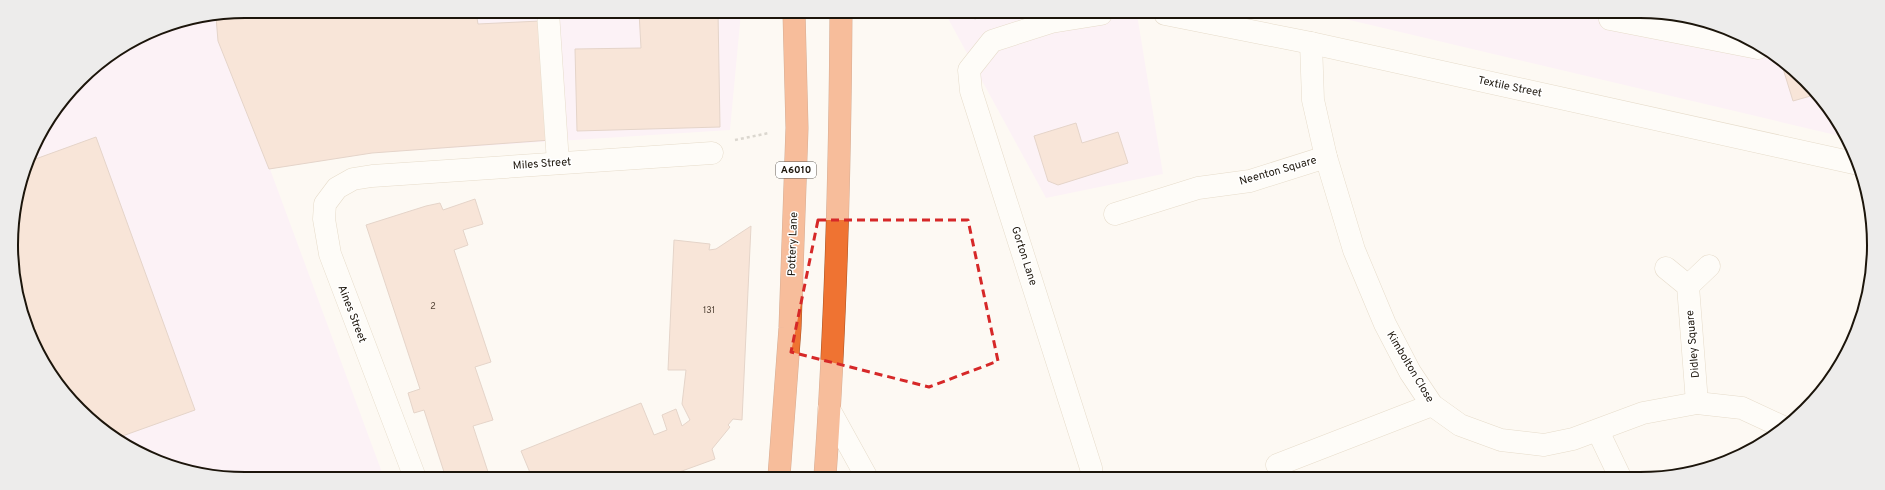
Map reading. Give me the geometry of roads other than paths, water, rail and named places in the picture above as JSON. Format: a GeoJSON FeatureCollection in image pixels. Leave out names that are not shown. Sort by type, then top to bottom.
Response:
{"type":"FeatureCollection","features":[{"type":"Feature","properties":{"kind":"highway","name":"Pottery Lane"},"geometry":{"type":"LineString","coordinates":[[780,472],[790,328],[798,128],[794,18]]}},
{"type":"Feature","properties":{"kind":"highway"},"geometry":{"type":"LineString","coordinates":[[825,472],[840,166],[841,18]]}},
{"type":"Feature","properties":{"kind":"street"},"geometry":{"type":"LineString","coordinates":[[548,18],[558,163]]}},
{"type":"Feature","properties":{"kind":"street","name":"Gorton Lane"},"geometry":{"type":"LineString","coordinates":[[1076,18],[1051,22],[992,41],[969,70],[971,91],[1092,472]]}},
{"type":"Feature","properties":{"kind":"street","name":"Textile Street"},"geometry":{"type":"LineString","coordinates":[[1185,18],[1311,43],[1852,162]]}},
{"type":"Feature","properties":{"kind":"street"},"geometry":{"type":"LineString","coordinates":[[1610,18],[1751,47]]}},
{"type":"Feature","properties":{"kind":"street","name":"Kimbolton Close"},"geometry":{"type":"LineString","coordinates":[[1311,43],[1314,100],[1326,157],[1354,250],[1385,324],[1410,372],[1432,405],[1460,425],[1501,440],[1544,445],[1573,439],[1598,431],[1643,413],[1697,403],[1742,408],[1778,425]]}},
{"type":"Feature","properties":{"kind":"street","name":"Miles Street"},"geometry":{"type":"LineString","coordinates":[[372,176],[712,153]]}},
{"type":"Feature","properties":{"kind":"street","name":"Neenton Square"},"geometry":{"type":"LineString","coordinates":[[1115,214],[1198,188],[1250,181],[1326,157]]}},
{"type":"Feature","properties":{"kind":"street","name":"Aines Street"},"geometry":{"type":"LineString","coordinates":[[372,176],[353,179],[337,188],[325,204],[324,219],[330,254],[413,472]]}},
{"type":"Feature","properties":{"kind":"street"},"geometry":{"type":"LineString","coordinates":[[1666,268],[1688,286],[1709,266]]}},
{"type":"Feature","properties":{"kind":"street","name":"Didley Square"},"geometry":{"type":"LineString","coordinates":[[1688,286],[1697,403]]}},
{"type":"Feature","properties":{"kind":"street"},"geometry":{"type":"LineString","coordinates":[[1277,466],[1432,405]]}},
{"type":"Feature","properties":{"kind":"street"},"geometry":{"type":"LineString","coordinates":[[829,409],[864,472]]}},
{"type":"Feature","properties":{"kind":"street"},"geometry":{"type":"LineString","coordinates":[[1598,431],[1618,472]]}}]}
